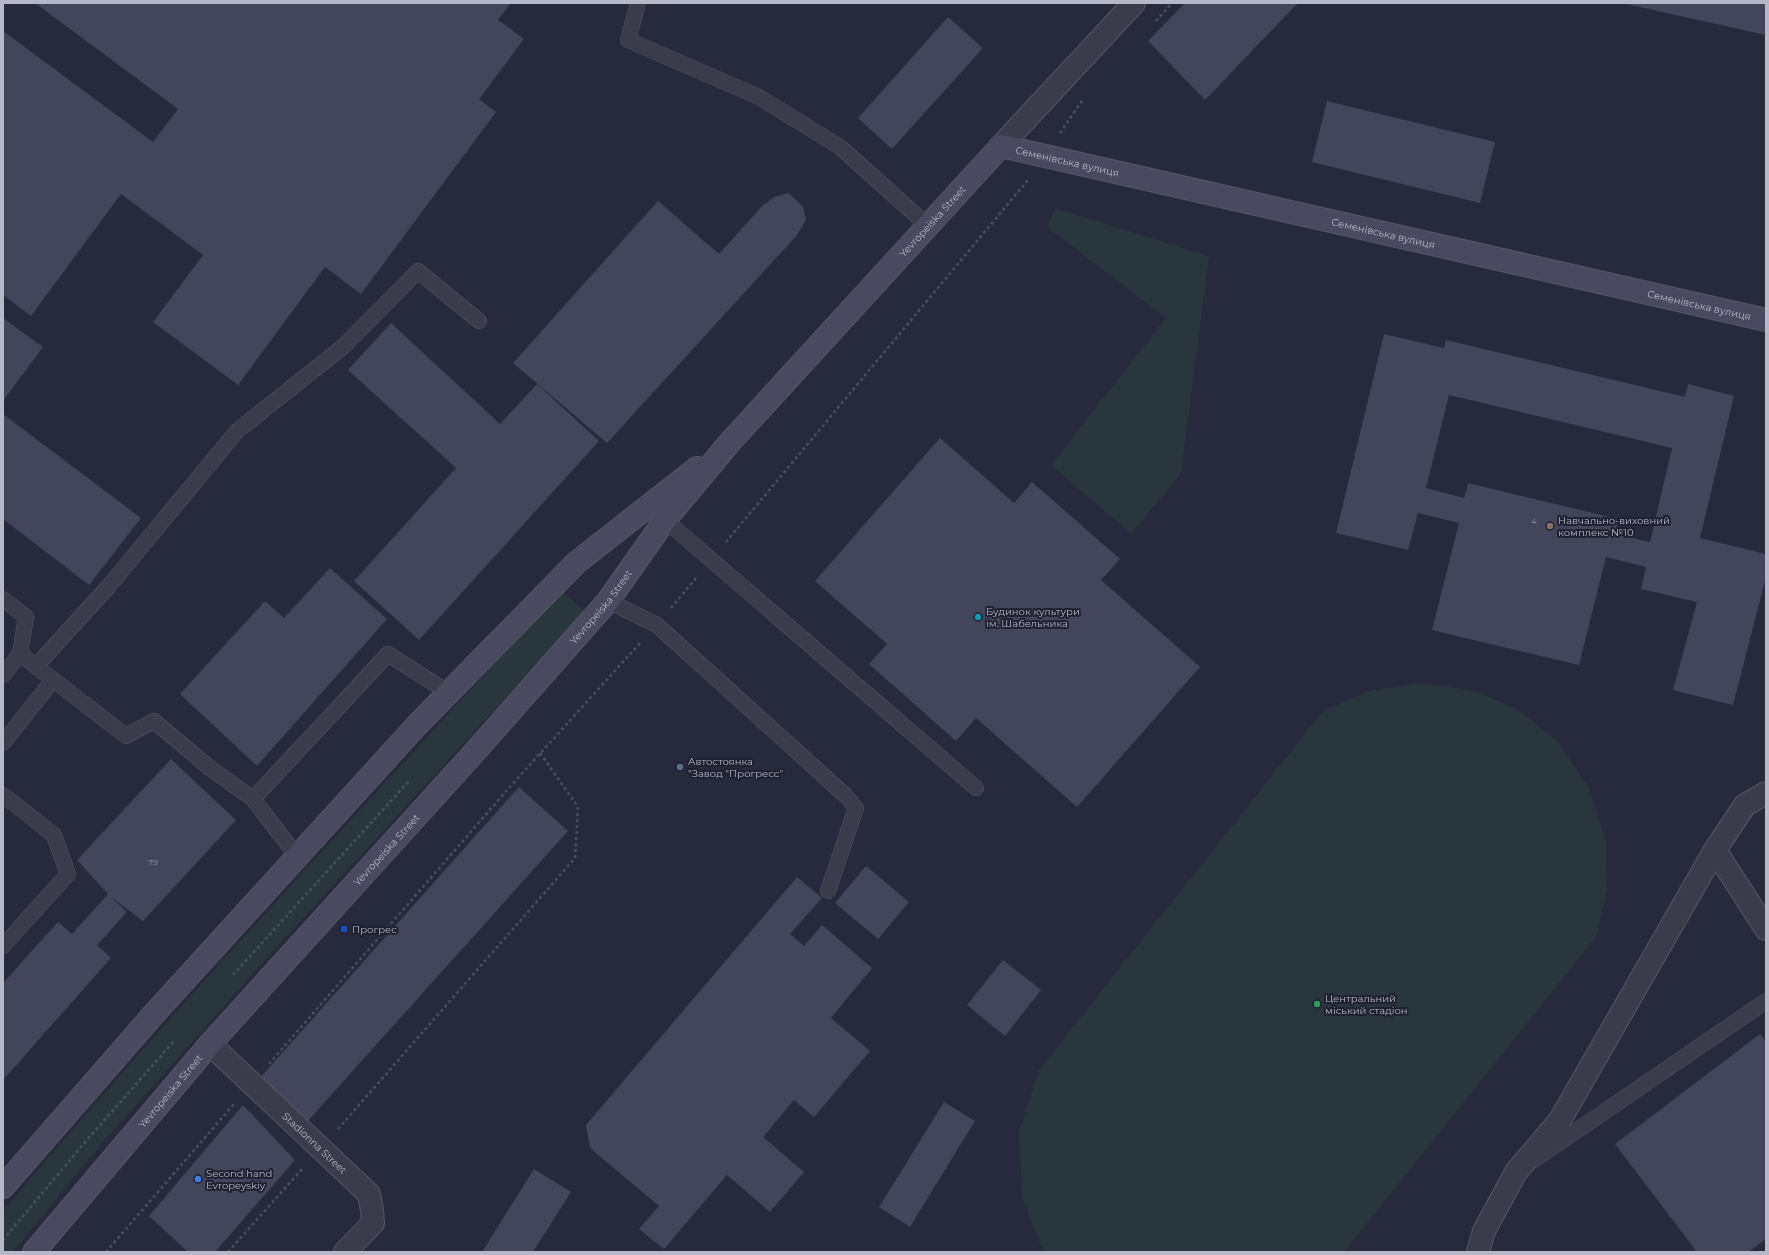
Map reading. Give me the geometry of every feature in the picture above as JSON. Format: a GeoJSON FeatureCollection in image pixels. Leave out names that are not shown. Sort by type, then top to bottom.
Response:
{"type":"FeatureCollection","features":[{"type":"Feature","properties":{"kind":"street","name":"Yevropeiska Street"},"geometry":{"type":"LineString","coordinates":[[34,1252],[210,1044],[466,761],[608,601],[665,520],[731,441],[927,225],[1134,3]]}},
{"type":"Feature","properties":{"kind":"street","name":"Семенівська вулиця"},"geometry":{"type":"LineString","coordinates":[[1001,146],[1766,320]]}},
{"type":"Feature","properties":{"kind":"street","name":"Yevropeiska Street"},"geometry":{"type":"LineString","coordinates":[[3,1188],[153,1015],[418,724],[576,563],[731,441]]}},
{"type":"Feature","properties":{"kind":"street"},"geometry":{"type":"LineString","coordinates":[[1478,1252],[1484,1231],[1516,1172],[1560,1120],[1715,850],[1745,805],[1766,793]]}},
{"type":"Feature","properties":{"kind":"street"},"geometry":{"type":"LineString","coordinates":[[1715,850],[1766,929]]}},
{"type":"Feature","properties":{"kind":"street","name":"Stadionna Street"},"geometry":{"type":"LineString","coordinates":[[210,1044],[369,1194],[373,1223],[345,1252]]}},
{"type":"Feature","properties":{"kind":"lane"},"geometry":{"type":"LineString","coordinates":[[638,3],[628,40],[759,97],[833,143],[927,225]]}},
{"type":"Feature","properties":{"kind":"lane"},"geometry":{"type":"LineString","coordinates":[[36,666],[109,586],[237,431],[344,346],[418,272],[479,321]]}},
{"type":"Feature","properties":{"kind":"lane"},"geometry":{"type":"LineString","coordinates":[[665,520],[976,788]]}},
{"type":"Feature","properties":{"kind":"lane"},"geometry":{"type":"LineString","coordinates":[[3,599],[26,616],[20,654],[3,675]]}},
{"type":"Feature","properties":{"kind":"lane"},"geometry":{"type":"LineString","coordinates":[[608,601],[656,625],[846,796],[856,808],[828,891]]}},
{"type":"Feature","properties":{"kind":"lane"},"geometry":{"type":"LineString","coordinates":[[20,654],[126,736],[154,721],[210,768],[253,799],[298,856]]}},
{"type":"Feature","properties":{"kind":"lane"},"geometry":{"type":"LineString","coordinates":[[253,799],[388,654],[449,693]]}},
{"type":"Feature","properties":{"kind":"lane"},"geometry":{"type":"LineString","coordinates":[[3,743],[54,680]]}},
{"type":"Feature","properties":{"kind":"lane"},"geometry":{"type":"LineString","coordinates":[[3,795],[54,835],[68,874],[3,946]]}},
{"type":"Feature","properties":{"kind":"lane"},"geometry":{"type":"LineString","coordinates":[[1516,1172],[1766,1001]]}},
{"type":"Feature","properties":{"kind":"path"},"geometry":{"type":"LineString","coordinates":[[1151,26],[1172,3]]}},
{"type":"Feature","properties":{"kind":"path"},"geometry":{"type":"LineString","coordinates":[[667,613],[1027,180],[1083,100]]}},
{"type":"Feature","properties":{"kind":"path"},"geometry":{"type":"LineString","coordinates":[[106,1252],[540,753],[643,640]]}},
{"type":"Feature","properties":{"kind":"path"},"geometry":{"type":"LineString","coordinates":[[228,1252],[575,858],[578,807],[540,753]]}},
{"type":"Feature","properties":{"kind":"shaded area"},"geometry":{"type":"Polygon","coordinates":[[[1055,208],[1209,256],[1181,473],[1131,534],[1051,465],[1166,318],[1047,227],[1055,208]]]}},
{"type":"Feature","properties":{"kind":"shaded area"},"geometry":{"type":"Polygon","coordinates":[[[562,591],[585,611],[275,949],[98,1148],[13,1252],[3,1252],[3,1211],[209,975],[562,591]]]}},
{"type":"Feature","properties":{"kind":"shaded area","name":"Центральний міський стадіон"},"geometry":{"type":"Polygon","coordinates":[[[1421,683],[1476,691],[1520,711],[1557,741],[1589,788],[1606,842],[1607,891],[1596,937],[1344,1252],[1046,1252],[1041,1246],[1022,1198],[1019,1132],[1039,1070],[1323,711],[1369,691],[1421,683]]]}},
{"type":"Feature","properties":{"kind":"building"},"geometry":{"type":"Polygon","coordinates":[[[35,3],[511,3],[498,20],[524,39],[479,99],[496,112],[361,294],[325,267],[238,385],[153,322],[203,255],[121,194],[31,316],[3,295],[3,31],[153,142],[178,109],[35,3]]]}},
{"type":"Feature","properties":{"kind":"building"},"geometry":{"type":"Polygon","coordinates":[[[1185,3],[1298,3],[1205,100],[1148,41],[1185,3]]]}},
{"type":"Feature","properties":{"kind":"building"},"geometry":{"type":"Polygon","coordinates":[[[1766,3],[1766,35],[1626,4],[1766,3]]]}},
{"type":"Feature","properties":{"kind":"building"},"geometry":{"type":"Polygon","coordinates":[[[948,17],[983,48],[892,149],[858,118],[948,17]]]}},
{"type":"Feature","properties":{"kind":"building"},"geometry":{"type":"Polygon","coordinates":[[[1327,101],[1495,142],[1480,203],[1312,162],[1327,101]]]}},
{"type":"Feature","properties":{"kind":"building"},"geometry":{"type":"Polygon","coordinates":[[[789,193],[803,207],[806,220],[797,235],[607,443],[513,363],[658,201],[719,254],[762,206],[774,197],[789,193]]]}},
{"type":"Feature","properties":{"kind":"building"},"geometry":{"type":"Polygon","coordinates":[[[3,318],[43,347],[3,401],[3,318]]]}},
{"type":"Feature","properties":{"kind":"building"},"geometry":{"type":"Polygon","coordinates":[[[391,323],[500,424],[537,384],[599,441],[419,640],[354,581],[456,468],[348,370],[391,323]]]}},
{"type":"Feature","properties":{"kind":"building"},"geometry":{"type":"Polygon","coordinates":[[[1384,334],[1444,348],[1446,340],[1685,397],[1688,384],[1734,396],[1700,538],[1766,554],[1766,577],[1733,705],[1673,690],[1697,602],[1641,589],[1646,567],[1606,557],[1579,665],[1432,630],[1459,523],[1418,513],[1408,550],[1336,533],[1384,334]],[[1449,395],[1426,488],[1464,498],[1468,483],[1618,519],[1615,534],[1650,542],[1672,448],[1449,395]]]}},
{"type":"Feature","properties":{"kind":"building"},"geometry":{"type":"Polygon","coordinates":[[[3,414],[141,518],[89,585],[3,519],[3,414]]]}},
{"type":"Feature","properties":{"kind":"building","name":"Будинок культури ім. Шабельника"},"geometry":{"type":"Polygon","coordinates":[[[940,438],[1014,503],[1032,482],[1120,559],[1101,580],[1200,667],[1077,807],[976,718],[956,741],[869,664],[887,644],[815,581],[940,438]]]}},
{"type":"Feature","properties":{"kind":"building"},"geometry":{"type":"Polygon","coordinates":[[[330,568],[387,619],[257,766],[180,694],[265,601],[284,618],[330,568]]]}},
{"type":"Feature","properties":{"kind":"building"},"geometry":{"type":"Polygon","coordinates":[[[171,759],[236,820],[143,921],[111,897],[127,912],[97,945],[111,958],[3,1080],[3,983],[58,922],[72,934],[108,894],[77,860],[171,759]]]}},
{"type":"Feature","properties":{"kind":"building"},"geometry":{"type":"Polygon","coordinates":[[[519,787],[568,831],[306,1123],[258,1080],[519,787]]]}},
{"type":"Feature","properties":{"kind":"building"},"geometry":{"type":"Polygon","coordinates":[[[866,866],[909,902],[878,939],[835,903],[866,866]]]}},
{"type":"Feature","properties":{"kind":"building"},"geometry":{"type":"Polygon","coordinates":[[[797,877],[822,898],[790,934],[804,946],[822,925],[872,968],[831,1018],[870,1051],[814,1117],[794,1100],[763,1137],[804,1172],[770,1212],[727,1175],[664,1249],[639,1229],[659,1206],[590,1148],[586,1125],[797,877]]]}},
{"type":"Feature","properties":{"kind":"building"},"geometry":{"type":"Polygon","coordinates":[[[1003,960],[1041,990],[1005,1036],[967,1005],[1003,960]]]}},
{"type":"Feature","properties":{"kind":"building"},"geometry":{"type":"Polygon","coordinates":[[[1760,1034],[1766,1042],[1766,1239],[1748,1252],[1697,1252],[1615,1144],[1760,1034]]]}},
{"type":"Feature","properties":{"kind":"building"},"geometry":{"type":"Polygon","coordinates":[[[944,1102],[975,1121],[910,1227],[879,1207],[944,1102]]]}},
{"type":"Feature","properties":{"kind":"building"},"geometry":{"type":"Polygon","coordinates":[[[243,1105],[295,1160],[215,1252],[188,1252],[149,1216],[243,1105]]]}},
{"type":"Feature","properties":{"kind":"building"},"geometry":{"type":"Polygon","coordinates":[[[534,1169],[571,1192],[533,1252],[482,1252],[534,1169]]]}},
{"type":"Feature","properties":{"kind":"place","name":"Навчально-виховний комплекс №10"},"geometry":{"type":"Point","coordinates":[1550,526]}},
{"type":"Feature","properties":{"kind":"place","name":"Будинок культури ім. Шабельника"},"geometry":{"type":"Point","coordinates":[978,617]}},
{"type":"Feature","properties":{"kind":"place","name":"Автостоянка \"Завод \"Прогресс\""},"geometry":{"type":"Point","coordinates":[680,767]}},
{"type":"Feature","properties":{"kind":"place","name":"Прогрес"},"geometry":{"type":"Point","coordinates":[344,929]}},
{"type":"Feature","properties":{"kind":"place","name":"Центральний міський стадіон"},"geometry":{"type":"Point","coordinates":[1317,1004]}},
{"type":"Feature","properties":{"kind":"place","name":"Second hand Evropeyskiy"},"geometry":{"type":"Point","coordinates":[198,1179]}}]}
